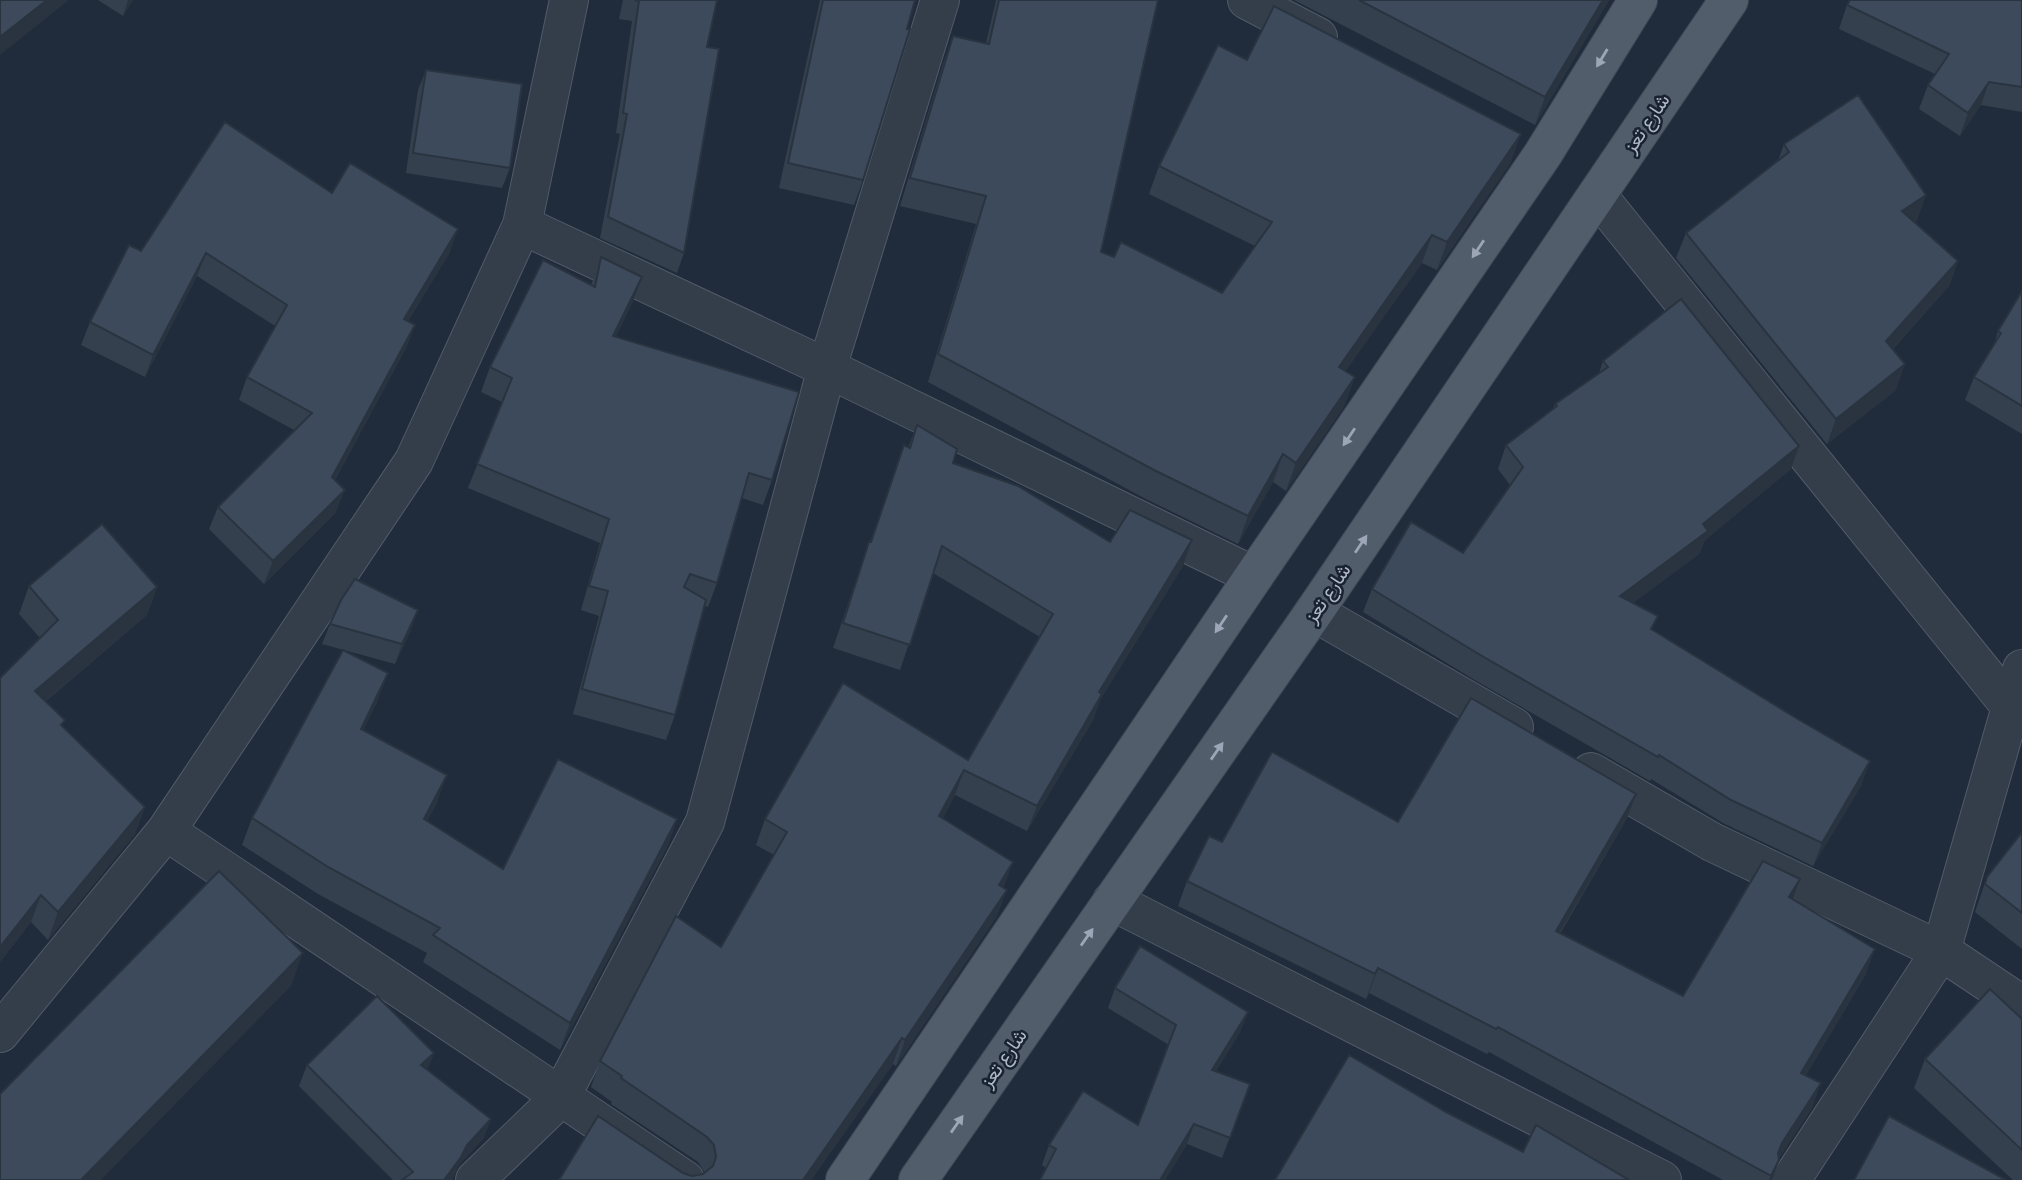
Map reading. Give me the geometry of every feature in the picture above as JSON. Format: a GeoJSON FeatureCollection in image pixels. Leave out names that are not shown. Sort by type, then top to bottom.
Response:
{"type":"FeatureCollection","features":[{"type":"Feature","properties":{"kind":"main road"},"geometry":{"type":"LineString","coordinates":[[845,1180],[1254,576],[1531,148],[1638,0]]}},
{"type":"Feature","properties":{"kind":"main road","name":"شارع تعز"},"geometry":{"type":"LineString","coordinates":[[918,1180],[1314,612],[1729,0]]}},
{"type":"Feature","properties":{"kind":"street"},"geometry":{"type":"LineString","coordinates":[[0,1033],[166,831],[414,461],[522,225],[569,0]]}},
{"type":"Feature","properties":{"kind":"street"},"geometry":{"type":"LineString","coordinates":[[475,1180],[560,1098],[705,822],[827,368],[940,0]]}},
{"type":"Feature","properties":{"kind":"street"},"geometry":{"type":"LineString","coordinates":[[1247,0],[1345,51]]}},
{"type":"Feature","properties":{"kind":"street"},"geometry":{"type":"LineString","coordinates":[[1597,195],[2011,707]]}},
{"type":"Feature","properties":{"kind":"street"},"geometry":{"type":"LineString","coordinates":[[522,225],[827,368],[1254,576]]}},
{"type":"Feature","properties":{"kind":"street"},"geometry":{"type":"LineString","coordinates":[[1314,612],[1712,842],[1941,951],[2022,1005]]}},
{"type":"Feature","properties":{"kind":"street"},"geometry":{"type":"LineString","coordinates":[[1791,1180],[1941,951],[2022,669]]}},
{"type":"Feature","properties":{"kind":"street"},"geometry":{"type":"LineString","coordinates":[[166,831],[685,1180]]}},
{"type":"Feature","properties":{"kind":"street"},"geometry":{"type":"LineString","coordinates":[[1112,901],[1662,1180]]}},
{"type":"Feature","properties":{"kind":"building"},"geometry":{"type":"Polygon","coordinates":[[[0,0],[47,0],[0,37],[0,0]]]}},
{"type":"Feature","properties":{"kind":"building"},"geometry":{"type":"Polygon","coordinates":[[[635,0],[717,0],[707,47],[719,49],[684,253],[608,217],[627,114],[623,113],[639,1],[635,0]]]}},
{"type":"Feature","properties":{"kind":"building"},"geometry":{"type":"Polygon","coordinates":[[[823,0],[915,0],[907,29],[910,29],[863,180],[788,163],[823,0]]]}},
{"type":"Feature","properties":{"kind":"building"},"geometry":{"type":"Polygon","coordinates":[[[999,0],[1158,0],[1101,252],[1114,257],[1121,242],[1222,293],[1272,222],[1159,166],[1218,45],[1247,60],[1274,6],[1521,134],[1447,242],[1432,235],[1339,367],[1355,377],[1296,463],[1283,454],[1248,516],[1154,470],[938,354],[986,196],[910,178],[953,36],[989,44],[999,0]]]}},
{"type":"Feature","properties":{"kind":"building"},"geometry":{"type":"Polygon","coordinates":[[[1359,0],[1603,0],[1545,97],[1359,0]]]}},
{"type":"Feature","properties":{"kind":"building"},"geometry":{"type":"Polygon","coordinates":[[[1850,0],[2022,0],[2022,87],[1989,82],[1968,113],[1928,85],[1949,54],[1847,5],[1850,0]]]}},
{"type":"Feature","properties":{"kind":"building"},"geometry":{"type":"Polygon","coordinates":[[[426,70],[522,84],[510,168],[413,153],[426,70]]]}},
{"type":"Feature","properties":{"kind":"building"},"geometry":{"type":"Polygon","coordinates":[[[1858,95],[1926,195],[1902,211],[1958,261],[1886,341],[1905,364],[1836,419],[1686,233],[1789,152],[1784,144],[1858,95]]]}},
{"type":"Feature","properties":{"kind":"building"},"geometry":{"type":"Polygon","coordinates":[[[225,122],[332,193],[350,163],[458,229],[404,319],[415,325],[332,477],[345,490],[273,561],[218,507],[312,413],[247,377],[287,305],[206,253],[153,355],[90,322],[129,245],[141,251],[225,122]]]}},
{"type":"Feature","properties":{"kind":"building"},"geometry":{"type":"Polygon","coordinates":[[[601,257],[642,277],[613,336],[799,392],[772,480],[749,473],[717,583],[690,574],[684,587],[706,600],[675,715],[582,689],[608,591],[589,586],[609,519],[477,464],[512,378],[490,367],[543,260],[595,287],[601,257]]]}},
{"type":"Feature","properties":{"kind":"building"},"geometry":{"type":"Polygon","coordinates":[[[2022,291],[2022,406],[1974,377],[2001,333],[1998,331],[2022,291]]]}},
{"type":"Feature","properties":{"kind":"building"},"geometry":{"type":"Polygon","coordinates":[[[1681,299],[1799,446],[1703,524],[1708,531],[1620,596],[1658,616],[1651,629],[1870,761],[1822,843],[1731,800],[1659,755],[1658,757],[1482,656],[1372,589],[1411,522],[1463,553],[1523,467],[1506,445],[1557,406],[1555,404],[1608,367],[1603,361],[1681,299]]]}},
{"type":"Feature","properties":{"kind":"building"},"geometry":{"type":"Polygon","coordinates":[[[917,425],[957,449],[953,463],[1018,486],[1110,542],[1130,510],[1192,540],[1099,692],[1102,694],[1037,806],[964,770],[939,816],[1013,862],[999,885],[1007,890],[905,1040],[902,1038],[803,1180],[559,1180],[598,1116],[683,1173],[692,1176],[703,1174],[713,1166],[716,1157],[714,1145],[707,1137],[600,1061],[676,916],[721,947],[787,832],[765,819],[843,683],[968,760],[1053,614],[942,546],[910,645],[843,623],[904,445],[910,448],[917,425]]]}},
{"type":"Feature","properties":{"kind":"building"},"geometry":{"type":"Polygon","coordinates":[[[102,524],[157,587],[35,691],[65,720],[61,725],[145,807],[58,912],[41,895],[0,947],[0,678],[58,620],[29,586],[102,524]]]}},
{"type":"Feature","properties":{"kind":"building"},"geometry":{"type":"Polygon","coordinates":[[[355,579],[418,610],[402,644],[330,624],[355,579]]]}},
{"type":"Feature","properties":{"kind":"building"},"geometry":{"type":"Polygon","coordinates":[[[343,650],[388,673],[361,729],[447,775],[424,819],[503,869],[558,759],[677,819],[570,1023],[433,935],[440,928],[328,867],[252,818],[343,650]]]}},
{"type":"Feature","properties":{"kind":"building"},"geometry":{"type":"Polygon","coordinates":[[[1471,698],[1636,794],[1556,931],[1683,996],[1763,861],[1800,879],[1789,897],[1875,949],[1801,1073],[1821,1083],[1782,1143],[1778,1153],[1779,1160],[1771,1176],[1498,1027],[1496,1029],[1378,968],[1375,974],[1187,881],[1209,836],[1222,842],[1272,752],[1398,822],[1471,698]]]}},
{"type":"Feature","properties":{"kind":"building"},"geometry":{"type":"Polygon","coordinates":[[[2022,832],[2022,913],[1985,884],[1987,877],[2022,832]]]}},
{"type":"Feature","properties":{"kind":"building"},"geometry":{"type":"Polygon","coordinates":[[[219,871],[303,953],[81,1180],[0,1180],[0,1094],[219,871]]]}},
{"type":"Feature","properties":{"kind":"building"},"geometry":{"type":"Polygon","coordinates":[[[1140,946],[1248,1012],[1212,1070],[1250,1084],[1230,1138],[1194,1124],[1160,1180],[1040,1180],[1056,1149],[1049,1145],[1083,1091],[1138,1125],[1176,1025],[1115,988],[1140,946]]]}},
{"type":"Feature","properties":{"kind":"building"},"geometry":{"type":"Polygon","coordinates":[[[1990,989],[2022,1019],[2022,1150],[1925,1059],[1990,989]]]}},
{"type":"Feature","properties":{"kind":"building"},"geometry":{"type":"Polygon","coordinates":[[[377,996],[434,1053],[421,1065],[491,1119],[467,1145],[444,1180],[402,1180],[413,1172],[307,1065],[377,996]]]}},
{"type":"Feature","properties":{"kind":"building"},"geometry":{"type":"Polygon","coordinates":[[[1349,1055],[1446,1112],[1523,1152],[1536,1125],[1629,1180],[1275,1180],[1349,1055]]]}},
{"type":"Feature","properties":{"kind":"building"},"geometry":{"type":"Polygon","coordinates":[[[1889,1116],[2006,1180],[1854,1180],[1889,1116]]]}}]}
